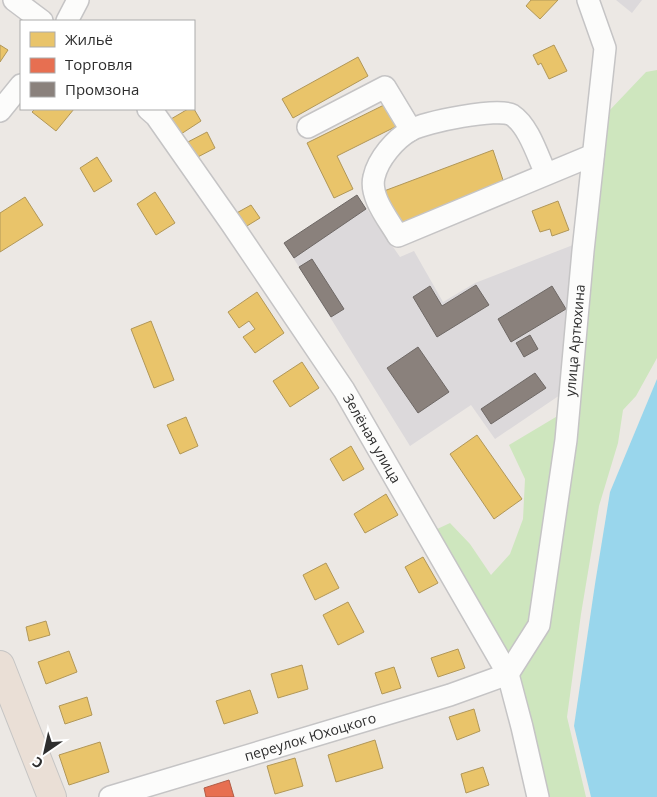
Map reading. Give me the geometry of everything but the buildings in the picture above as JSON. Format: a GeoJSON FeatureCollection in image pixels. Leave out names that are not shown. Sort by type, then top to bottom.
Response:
{"type":"FeatureCollection","features":[{"type":"Feature","properties":{"kind":"highway"},"geometry":{"type":"LineString","coordinates":[[0,664],[52,797]]}},
{"type":"Feature","properties":{"kind":"street"},"geometry":{"type":"LineString","coordinates":[[14,0],[41,20]]}},
{"type":"Feature","properties":{"kind":"street"},"geometry":{"type":"LineString","coordinates":[[68,20],[78,0]]}},
{"type":"Feature","properties":{"kind":"street","name":"улица Артюхина"},"geometry":{"type":"LineString","coordinates":[[508,674],[539,625],[566,440],[605,48],[588,0]]}},
{"type":"Feature","properties":{"kind":"street"},"geometry":{"type":"LineString","coordinates":[[0,111],[20,86]]}},
{"type":"Feature","properties":{"kind":"street"},"geometry":{"type":"LineString","coordinates":[[308,127],[385,87],[411,130]]}},
{"type":"Feature","properties":{"kind":"street","name":"Зелёная улица"},"geometry":{"type":"LineString","coordinates":[[149,110],[156,116],[225,215],[344,390],[508,674],[538,797]]}},
{"type":"Feature","properties":{"kind":"street"},"geometry":{"type":"LineString","coordinates":[[546,174],[532,141],[520,122],[510,114],[491,112],[428,124],[411,130],[382,158],[373,178],[375,196],[398,236],[593,155]]}},
{"type":"Feature","properties":{"kind":"street","name":"переулок Юхоцкого"},"geometry":{"type":"LineString","coordinates":[[110,797],[450,695],[508,674]]}},
{"type":"Feature","properties":{"kind":"shaded area"},"geometry":{"type":"Polygon","coordinates":[[[616,0],[642,0],[632,13],[616,0]]]}},
{"type":"Feature","properties":{"kind":"shaded area"},"geometry":{"type":"Polygon","coordinates":[[[357,195],[400,257],[414,251],[443,302],[475,283],[573,245],[560,395],[495,439],[471,405],[410,446],[284,243],[357,195]]]}},
{"type":"Feature","properties":{"kind":"green space"},"geometry":{"type":"Polygon","coordinates":[[[657,70],[657,358],[636,396],[623,410],[618,443],[599,506],[581,614],[567,717],[586,797],[546,797],[541,781],[433,531],[450,523],[470,544],[491,575],[510,554],[523,519],[525,479],[509,445],[576,405],[608,112],[646,72],[657,70]]]}},
{"type":"Feature","properties":{"kind":"water"},"geometry":{"type":"Polygon","coordinates":[[[657,379],[657,797],[591,797],[574,726],[595,584],[610,492],[657,379]]]}}]}
